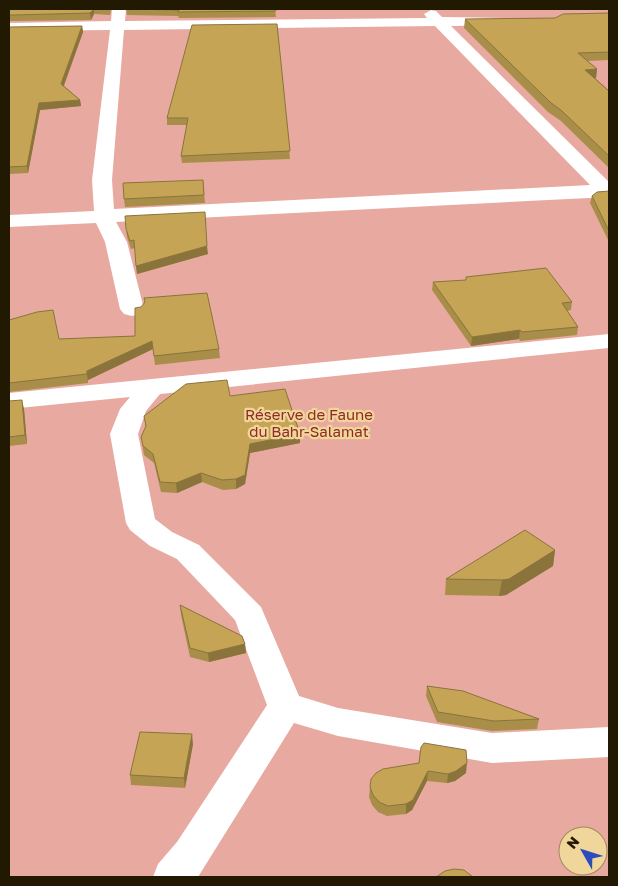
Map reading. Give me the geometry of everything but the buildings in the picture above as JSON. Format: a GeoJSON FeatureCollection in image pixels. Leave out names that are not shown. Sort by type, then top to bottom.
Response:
{"type":"FeatureCollection","features":[{"type":"Feature","properties":{"kind":"street"},"geometry":{"type":"LineString","coordinates":[[427,9],[608,190]]}},
{"type":"Feature","properties":{"kind":"street"},"geometry":{"type":"LineString","coordinates":[[118,17],[102,180],[104,217],[116,242],[132,309]]}},
{"type":"Feature","properties":{"kind":"street"},"geometry":{"type":"LineString","coordinates":[[9,27],[118,17],[439,22],[516,21]]}},
{"type":"Feature","properties":{"kind":"street"},"geometry":{"type":"LineString","coordinates":[[9,221],[608,190]]}},
{"type":"Feature","properties":{"kind":"street"},"geometry":{"type":"LineString","coordinates":[[9,402],[609,341]]}},
{"type":"Feature","properties":{"kind":"street"},"geometry":{"type":"LineString","coordinates":[[151,388],[133,409],[124,434],[140,523],[161,540],[188,552],[249,614],[286,706]]}},
{"type":"Feature","properties":{"kind":"street"},"geometry":{"type":"LineString","coordinates":[[286,706],[338,722],[492,748],[609,742]]}},
{"type":"Feature","properties":{"kind":"street"},"geometry":{"type":"LineString","coordinates":[[173,877],[191,855],[286,706]]}},
{"type":"Feature","properties":{"kind":"green space","name":"Réserve de Faune du Bahr-Salamat"},"geometry":{"type":"Polygon","coordinates":[[[9,9],[609,9],[609,877],[9,877],[9,9]]]}}]}
